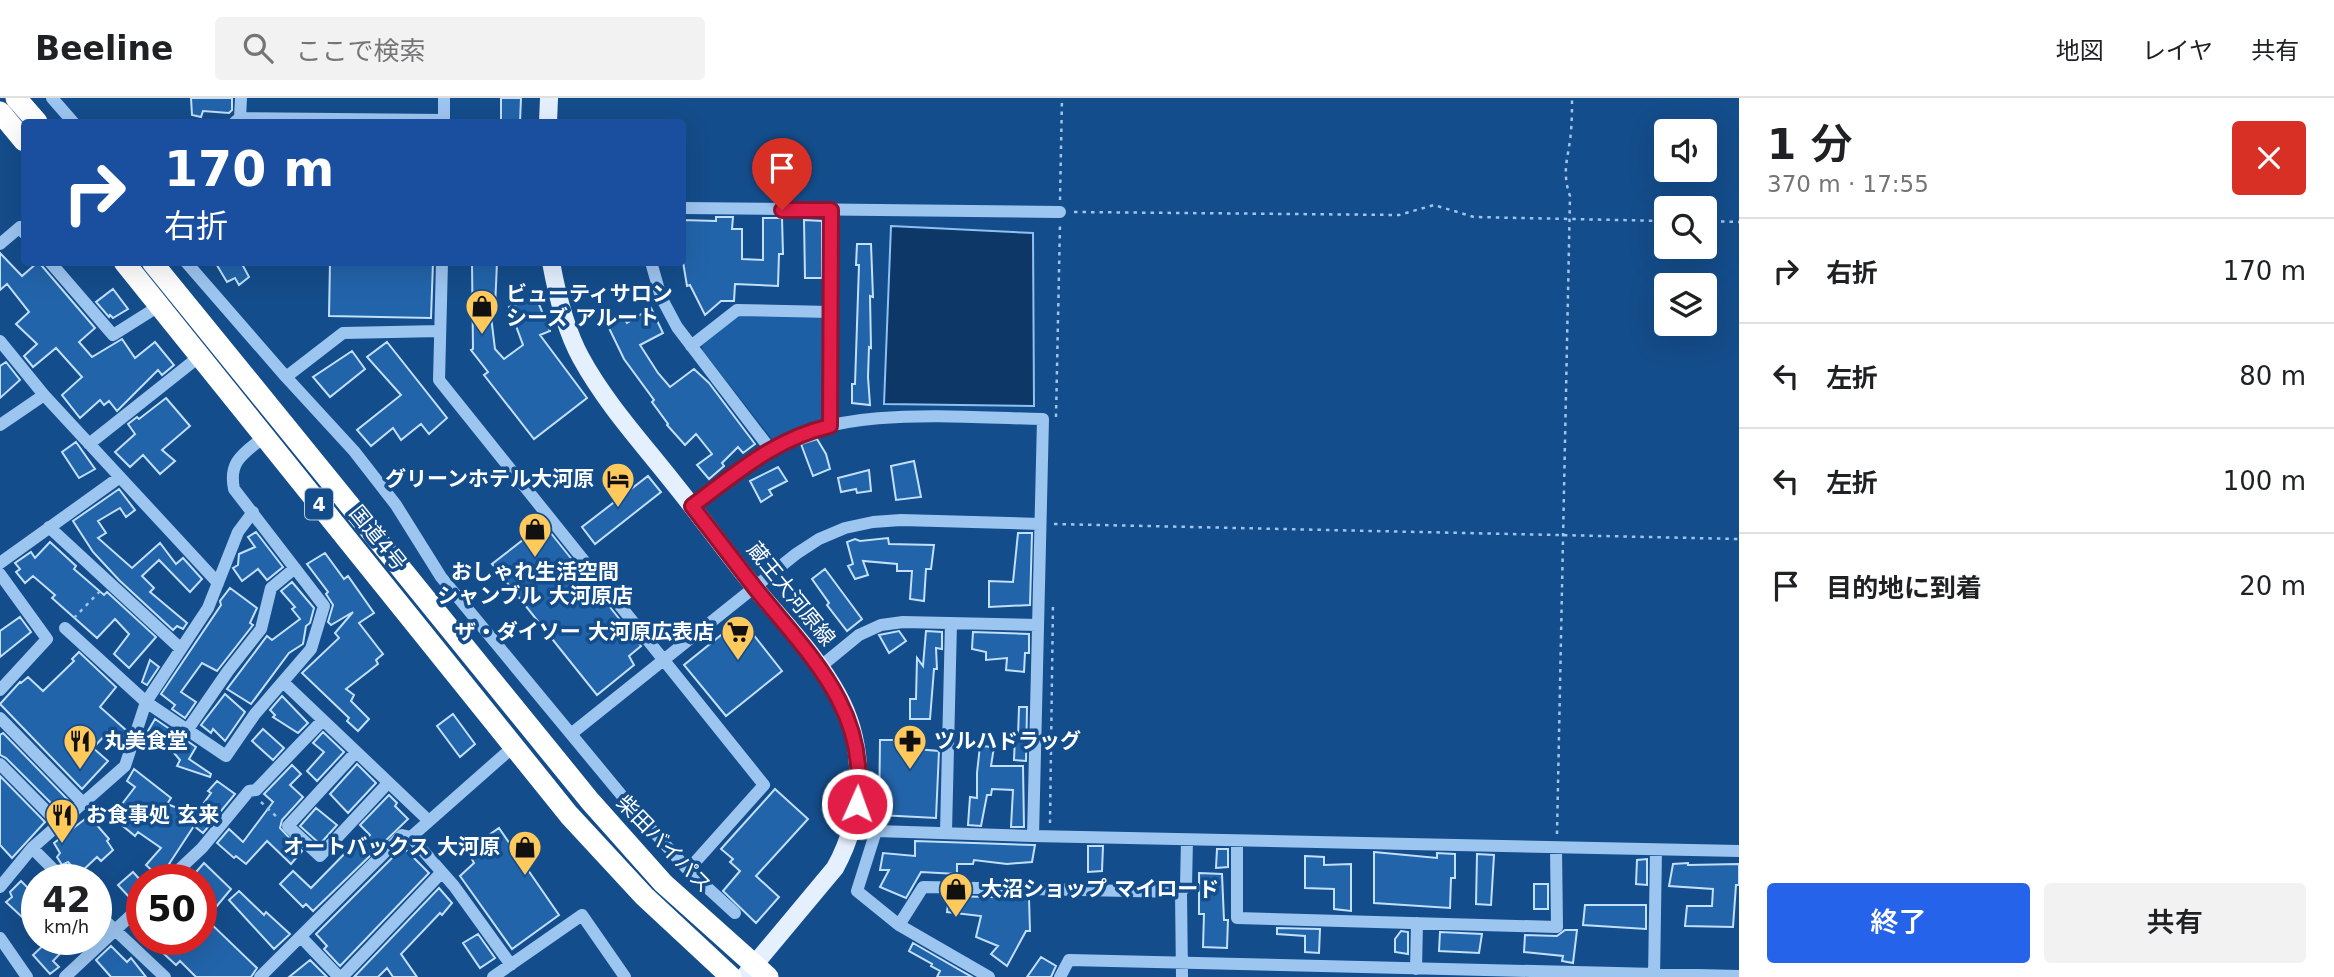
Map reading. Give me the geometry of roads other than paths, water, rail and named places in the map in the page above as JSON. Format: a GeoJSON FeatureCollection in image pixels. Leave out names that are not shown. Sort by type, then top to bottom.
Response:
{"type":"FeatureCollection","features":[{"type":"Feature","properties":{"kind":"highway"},"geometry":{"type":"LineString","coordinates":[[16,98],[34,119]]}},
{"type":"Feature","properties":{"kind":"highway","name":"国道4号"},"geometry":{"type":"LineString","coordinates":[[127,266],[513,747]]}},
{"type":"Feature","properties":{"kind":"highway","name":"国道4号"},"geometry":{"type":"LineString","coordinates":[[155,266],[534,734]]}},
{"type":"Feature","properties":{"kind":"highway","name":"柴田バイパス"},"geometry":{"type":"LineString","coordinates":[[534,734],[663,883],[756,973]]}},
{"type":"Feature","properties":{"kind":"highway","name":"4"},"geometry":{"type":"LineString","coordinates":[[513,747],[569,815],[644,896],[731,977]]}},
{"type":"Feature","properties":{"kind":"main road"},"geometry":{"type":"LineString","coordinates":[[548,119],[549,98]]}},
{"type":"Feature","properties":{"kind":"main road","name":"蔵王大河原線"},"geometry":{"type":"LineString","coordinates":[[552,266],[556,292],[581,358],[603,393],[820,667],[839,697],[852,730],[858,758],[859,789],[855,819],[846,850],[756,973]]}},
{"type":"Feature","properties":{"kind":"street"},"geometry":{"type":"LineString","coordinates":[[52,98],[70,119]]}},
{"type":"Feature","properties":{"kind":"street"},"geometry":{"type":"LineString","coordinates":[[237,119],[241,98]]}},
{"type":"Feature","properties":{"kind":"street"},"geometry":{"type":"LineString","coordinates":[[444,98],[444,119]]}},
{"type":"Feature","properties":{"kind":"street"},"geometry":{"type":"LineString","coordinates":[[686,208],[1060,212]]}},
{"type":"Feature","properties":{"kind":"street"},"geometry":{"type":"LineString","coordinates":[[830,426],[831,210]]}},
{"type":"Feature","properties":{"kind":"street"},"geometry":{"type":"LineString","coordinates":[[0,243],[21,228]]}},
{"type":"Feature","properties":{"kind":"street"},"geometry":{"type":"LineString","coordinates":[[53,266],[113,335],[159,306]]}},
{"type":"Feature","properties":{"kind":"street"},"geometry":{"type":"LineString","coordinates":[[190,266],[354,451],[396,505],[441,578],[571,734],[688,870],[735,913]]}},
{"type":"Feature","properties":{"kind":"street"},"geometry":{"type":"LineString","coordinates":[[442,266],[439,380],[764,785],[688,870]]}},
{"type":"Feature","properties":{"kind":"street"},"geometry":{"type":"LineString","coordinates":[[652,266],[661,297],[677,327],[770,449]]}},
{"type":"Feature","properties":{"kind":"street"},"geometry":{"type":"LineString","coordinates":[[691,346],[737,310],[831,312]]}},
{"type":"Feature","properties":{"kind":"street"},"geometry":{"type":"LineString","coordinates":[[286,377],[343,333],[440,331]]}},
{"type":"Feature","properties":{"kind":"street"},"geometry":{"type":"LineString","coordinates":[[0,341],[44,395],[218,583]]}},
{"type":"Feature","properties":{"kind":"street"},"geometry":{"type":"LineString","coordinates":[[89,444],[200,356]]}},
{"type":"Feature","properties":{"kind":"street"},"geometry":{"type":"LineString","coordinates":[[0,425],[44,395]]}},
{"type":"Feature","properties":{"kind":"street"},"geometry":{"type":"LineString","coordinates":[[692,506],[770,449],[793,437],[830,426],[898,417],[1043,419],[1033,836]]}},
{"type":"Feature","properties":{"kind":"street"},"geometry":{"type":"LineString","coordinates":[[65,628],[146,702],[226,756],[255,714],[311,649],[324,606],[234,489],[231,475],[237,460],[265,436]]}},
{"type":"Feature","properties":{"kind":"street"},"geometry":{"type":"LineString","coordinates":[[0,563],[120,477]]}},
{"type":"Feature","properties":{"kind":"street"},"geometry":{"type":"LineString","coordinates":[[0,887],[32,848],[125,766],[146,702],[208,608],[238,532],[253,512]]}},
{"type":"Feature","properties":{"kind":"street"},"geometry":{"type":"LineString","coordinates":[[571,734],[796,554],[819,539],[845,528],[901,520],[1040,524]]}},
{"type":"Feature","properties":{"kind":"street"},"geometry":{"type":"LineString","coordinates":[[49,527],[181,649]]}},
{"type":"Feature","properties":{"kind":"street"},"geometry":{"type":"LineString","coordinates":[[188,729],[261,629],[271,588],[295,568]]}},
{"type":"Feature","properties":{"kind":"street"},"geometry":{"type":"LineString","coordinates":[[0,574],[47,639],[0,690]]}},
{"type":"Feature","properties":{"kind":"street"},"geometry":{"type":"LineString","coordinates":[[820,667],[859,635],[881,625],[903,622],[1038,625]]}},
{"type":"Feature","properties":{"kind":"street"},"geometry":{"type":"LineString","coordinates":[[946,832],[951,623]]}},
{"type":"Feature","properties":{"kind":"street"},"geometry":{"type":"LineString","coordinates":[[283,682],[429,821]]}},
{"type":"Feature","properties":{"kind":"street"},"geometry":{"type":"LineString","coordinates":[[0,718],[84,804]]}},
{"type":"Feature","properties":{"kind":"street"},"geometry":{"type":"LineString","coordinates":[[185,864],[202,848],[248,791],[256,790],[323,720]]}},
{"type":"Feature","properties":{"kind":"street"},"geometry":{"type":"LineString","coordinates":[[411,837],[513,747]]}},
{"type":"Feature","properties":{"kind":"street"},"geometry":{"type":"LineString","coordinates":[[356,752],[288,826],[320,856],[388,783]]}},
{"type":"Feature","properties":{"kind":"street"},"geometry":{"type":"LineString","coordinates":[[0,764],[61,825]]}},
{"type":"Feature","properties":{"kind":"street"},"geometry":{"type":"LineString","coordinates":[[989,977],[899,925],[857,891],[876,831],[1739,851]]}},
{"type":"Feature","properties":{"kind":"street"},"geometry":{"type":"LineString","coordinates":[[260,977],[402,835],[411,837],[442,872],[511,965]]}},
{"type":"Feature","properties":{"kind":"street"},"geometry":{"type":"LineString","coordinates":[[1182,970],[1181,892],[1186,886],[1187,839]]}},
{"type":"Feature","properties":{"kind":"street"},"geometry":{"type":"LineString","coordinates":[[1237,841],[1237,918],[1557,927],[1556,848]]}},
{"type":"Feature","properties":{"kind":"street"},"geometry":{"type":"LineString","coordinates":[[32,848],[48,864]]}},
{"type":"Feature","properties":{"kind":"street"},"geometry":{"type":"LineString","coordinates":[[1654,976],[1656,850]]}},
{"type":"Feature","properties":{"kind":"street"},"geometry":{"type":"LineString","coordinates":[[301,937],[341,977],[442,872]]}},
{"type":"Feature","properties":{"kind":"street"},"geometry":{"type":"LineString","coordinates":[[899,925],[923,887],[1181,892]]}},
{"type":"Feature","properties":{"kind":"street"},"geometry":{"type":"LineString","coordinates":[[493,977],[582,915],[625,977]]}},
{"type":"Feature","properties":{"kind":"street"},"geometry":{"type":"LineString","coordinates":[[65,977],[126,920]]}},
{"type":"Feature","properties":{"kind":"street"},"geometry":{"type":"LineString","coordinates":[[1416,969],[1417,923]]}},
{"type":"Feature","properties":{"kind":"street"},"geometry":{"type":"LineString","coordinates":[[112,927],[165,977]]}},
{"type":"Feature","properties":{"kind":"street"},"geometry":{"type":"LineString","coordinates":[[0,938],[27,977]]}},
{"type":"Feature","properties":{"kind":"street"},"geometry":{"type":"LineString","coordinates":[[1060,977],[1069,960],[1182,970],[1416,969],[1739,976]]}},
{"type":"Feature","properties":{"kind":"place","name":"ビューティサロン シーズ アルート"},"geometry":{"type":"Point","coordinates":[482,336]}},
{"type":"Feature","properties":{"kind":"place","name":"グリーンホテル大河原"},"geometry":{"type":"Point","coordinates":[618,509]}},
{"type":"Feature","properties":{"kind":"place","name":"おしゃれ生活空間 シャンブル 大河原店"},"geometry":{"type":"Point","coordinates":[535,559]}},
{"type":"Feature","properties":{"kind":"place","name":"ザ・ダイソー 大河原広表店"},"geometry":{"type":"Point","coordinates":[738,662]}},
{"type":"Feature","properties":{"kind":"place","name":"丸美食堂"},"geometry":{"type":"Point","coordinates":[80,771]}},
{"type":"Feature","properties":{"kind":"place","name":"ツルハドラッグ"},"geometry":{"type":"Point","coordinates":[910,771]}},
{"type":"Feature","properties":{"kind":"place","name":"お食事処 玄来"},"geometry":{"type":"Point","coordinates":[62,845]}},
{"type":"Feature","properties":{"kind":"place","name":"オートバックス 大河原"},"geometry":{"type":"Point","coordinates":[525,877]}},
{"type":"Feature","properties":{"kind":"place","name":"大沼ショップ マイロード"},"geometry":{"type":"Point","coordinates":[956,919]}}]}
